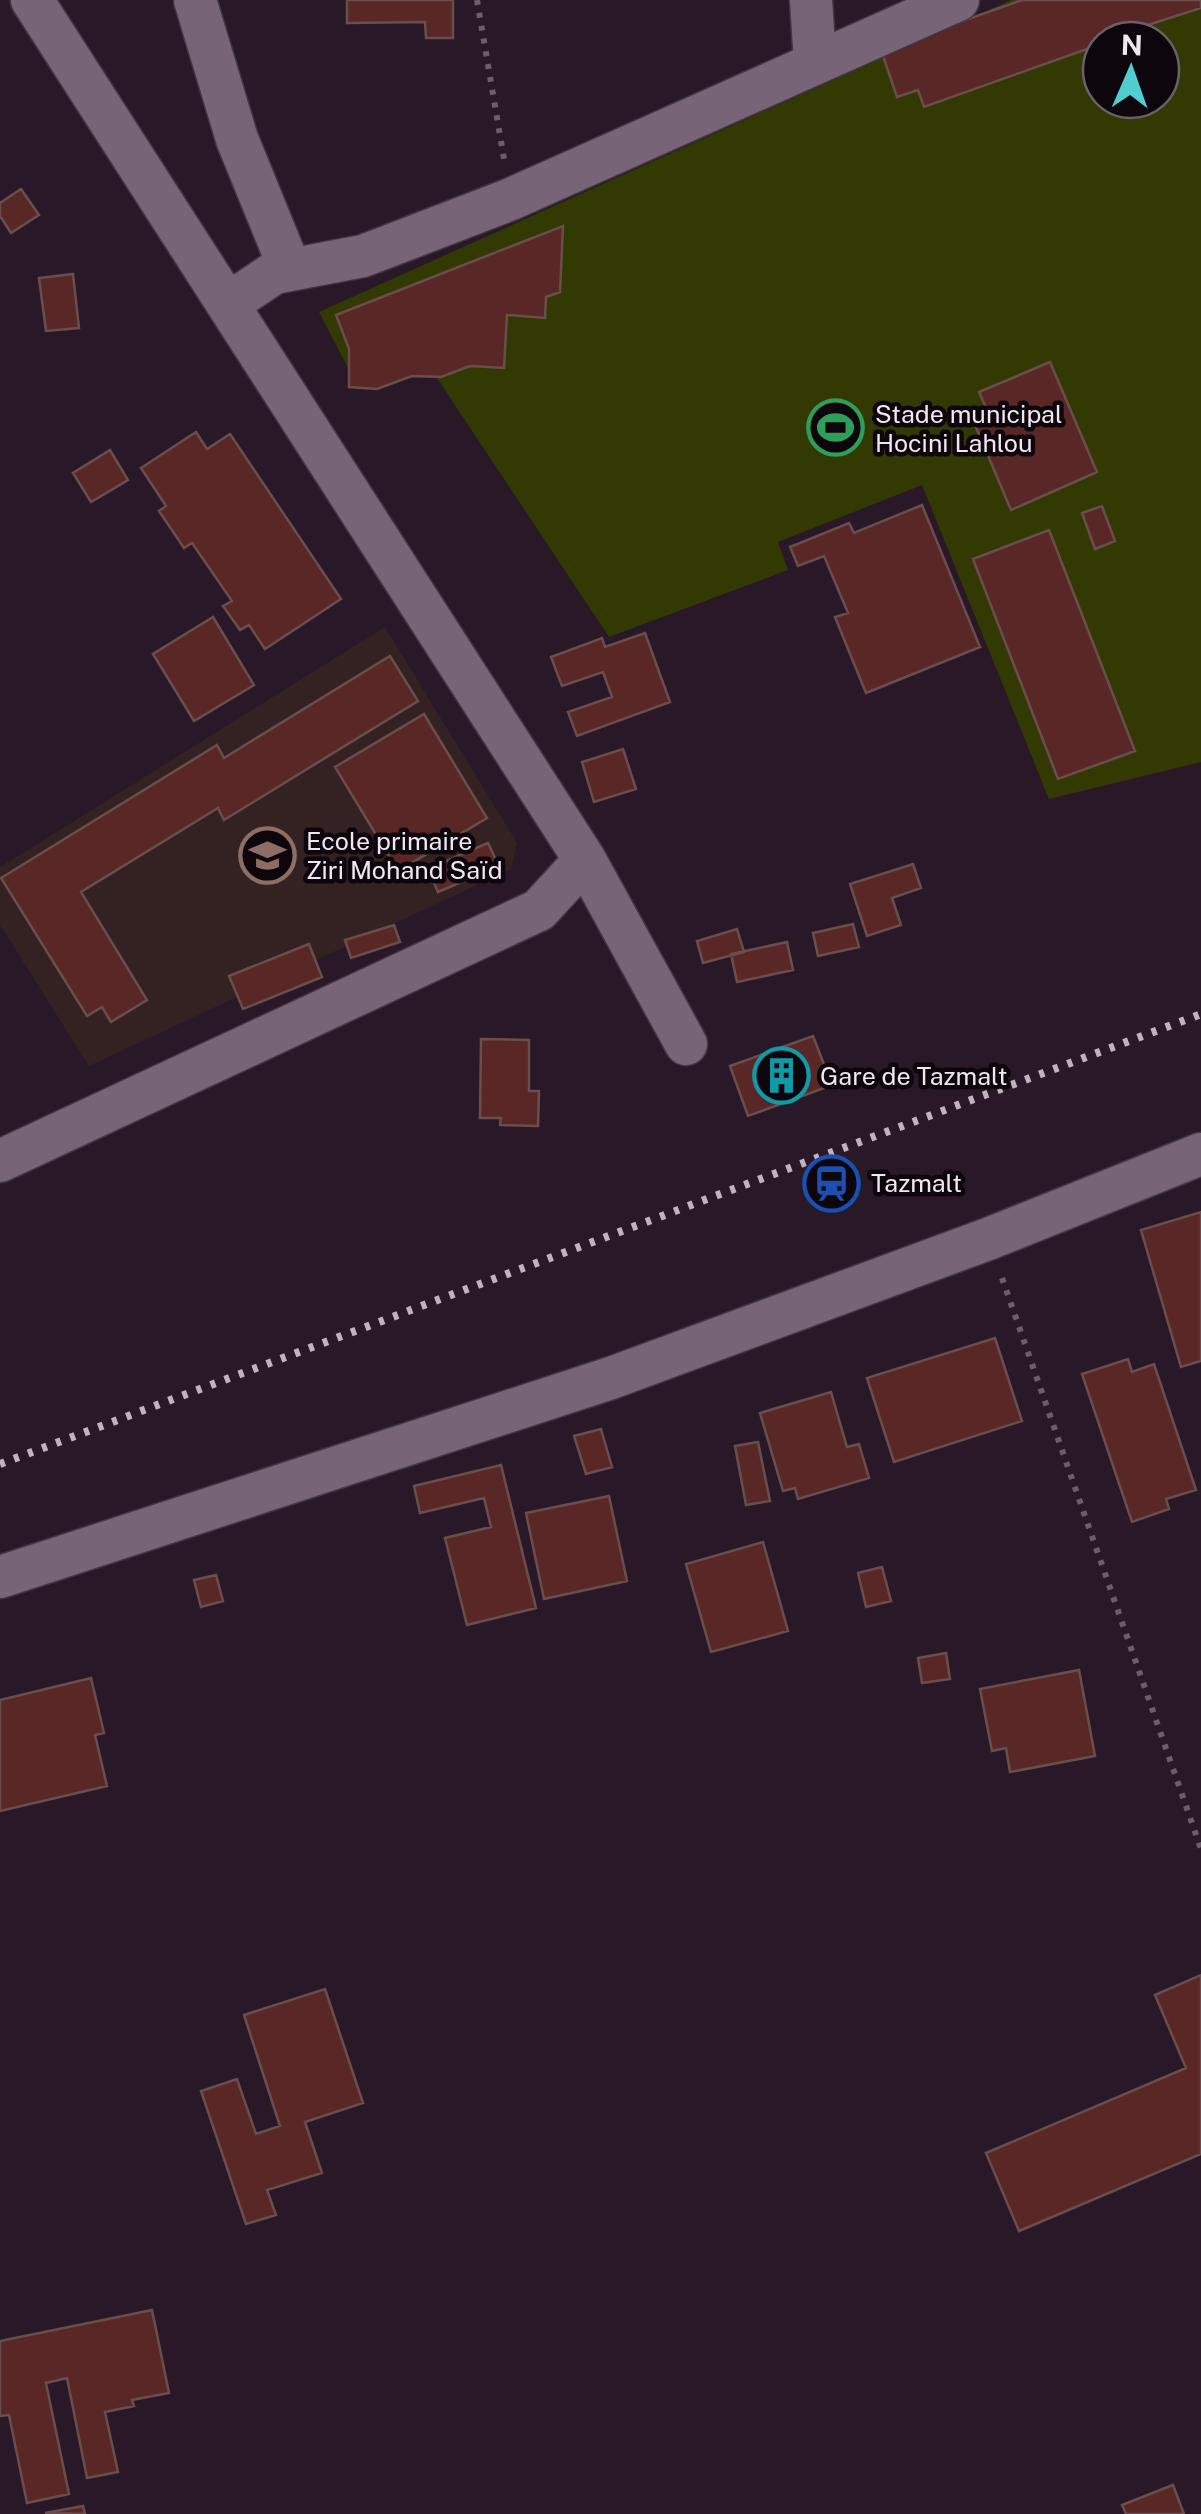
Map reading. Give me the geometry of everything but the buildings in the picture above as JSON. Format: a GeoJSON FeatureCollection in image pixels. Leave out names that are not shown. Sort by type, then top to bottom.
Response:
{"type":"FeatureCollection","features":[{"type":"Feature","properties":{"kind":"street"},"geometry":{"type":"LineString","coordinates":[[32,0],[585,860],[686,1044]]}},
{"type":"Feature","properties":{"kind":"street"},"geometry":{"type":"LineString","coordinates":[[195,0],[237,139],[290,269]]}},
{"type":"Feature","properties":{"kind":"street"},"geometry":{"type":"LineString","coordinates":[[811,0],[815,63]]}},
{"type":"Feature","properties":{"kind":"street"},"geometry":{"type":"LineString","coordinates":[[228,304],[274,272],[363,256],[511,199],[958,0]]}},
{"type":"Feature","properties":{"kind":"street"},"geometry":{"type":"LineString","coordinates":[[0,1160],[539,910],[585,860]]}},
{"type":"Feature","properties":{"kind":"street"},"geometry":{"type":"LineString","coordinates":[[0,1576],[611,1378],[988,1239],[1201,1154]]}},
{"type":"Feature","properties":{"kind":"path"},"geometry":{"type":"LineString","coordinates":[[477,0],[511,199]]}},
{"type":"Feature","properties":{"kind":"path"},"geometry":{"type":"LineString","coordinates":[[988,1239],[1201,1849]]}},
{"type":"Feature","properties":{"kind":"shaded area","name":"Ecole primaire Ziri Mohand Saïd"},"geometry":{"type":"Polygon","coordinates":[[[385,627],[517,843],[511,869],[89,1066],[0,925],[0,867],[385,627]]]}},
{"type":"Feature","properties":{"kind":"green space","name":"Stade municipal Hocini Lahlou"},"geometry":{"type":"Polygon","coordinates":[[[1011,0],[1201,0],[1201,762],[1049,799],[922,485],[778,542],[788,570],[609,637],[425,360],[350,372],[319,312],[1011,0]]]}},
{"type":"Feature","properties":{"kind":"railway"},"geometry":{"type":"LineString","coordinates":[[0,1464],[1201,1014]]}},
{"type":"Feature","properties":{"kind":"place","name":"Stade municipal Hocini Lahlou"},"geometry":{"type":"Point","coordinates":[836,428]}},
{"type":"Feature","properties":{"kind":"place","name":"Ecole primaire Ziri Mohand Saïd"},"geometry":{"type":"Point","coordinates":[267,855]}},
{"type":"Feature","properties":{"kind":"place","name":"Gare de Tazmalt"},"geometry":{"type":"Point","coordinates":[781,1076]}},
{"type":"Feature","properties":{"kind":"place","name":"Tazmalt"},"geometry":{"type":"Point","coordinates":[832,1183]}}]}
